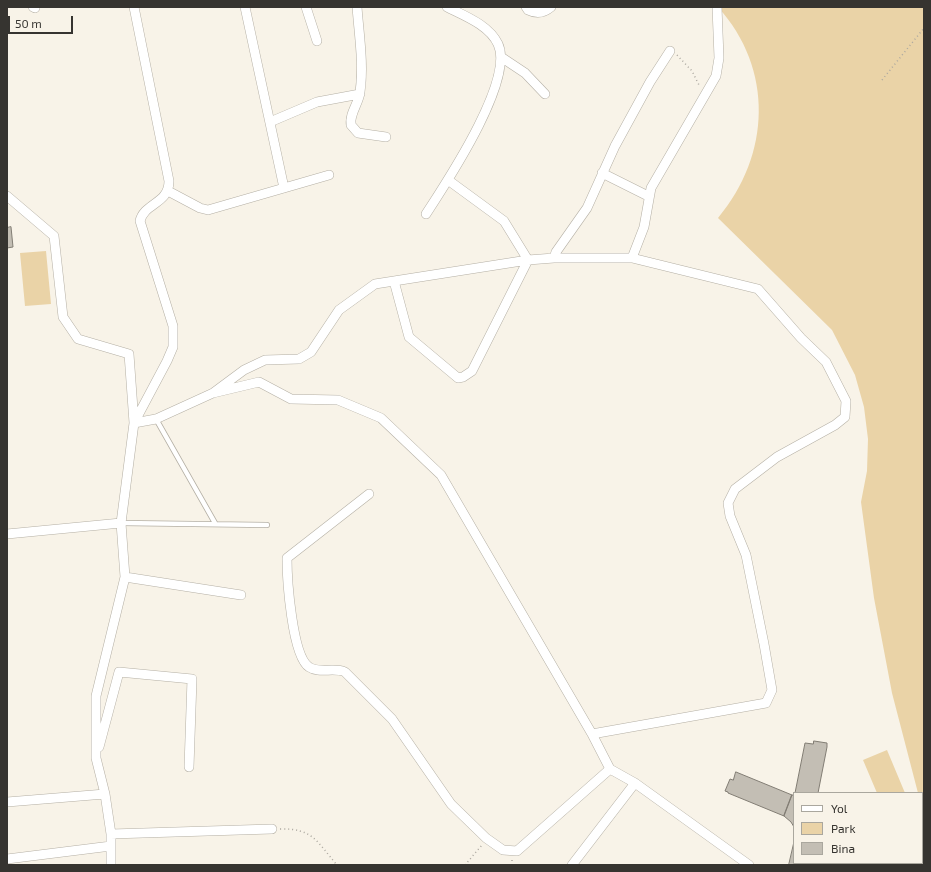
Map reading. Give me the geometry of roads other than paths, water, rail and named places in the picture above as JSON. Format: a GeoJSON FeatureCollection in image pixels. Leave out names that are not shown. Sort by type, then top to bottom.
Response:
{"type":"FeatureCollection","features":[{"type":"Feature","properties":{"kind":"street"},"geometry":{"type":"LineString","coordinates":[[134,7],[169,181],[168,191],[162,199],[143,214],[140,221],[173,326],[173,347],[134,423]]}},
{"type":"Feature","properties":{"kind":"street"},"geometry":{"type":"LineString","coordinates":[[245,7],[284,188]]}},
{"type":"Feature","properties":{"kind":"street"},"geometry":{"type":"LineString","coordinates":[[306,7],[317,41]]}},
{"type":"Feature","properties":{"kind":"street"},"geometry":{"type":"LineString","coordinates":[[357,7],[360,94],[351,118],[353,128],[358,132],[386,137]]}},
{"type":"Feature","properties":{"kind":"street"},"geometry":{"type":"LineString","coordinates":[[426,214],[471,142],[487,109],[499,73],[501,57],[498,44],[489,32],[477,23],[447,7]]}},
{"type":"Feature","properties":{"kind":"street"},"geometry":{"type":"LineString","coordinates":[[526,7],[528,10],[538,13],[544,12],[551,7]]}},
{"type":"Feature","properties":{"kind":"street"},"geometry":{"type":"LineString","coordinates":[[632,258],[644,227],[648,196],[654,180],[716,76],[719,64],[717,7]]}},
{"type":"Feature","properties":{"kind":"street"},"geometry":{"type":"LineString","coordinates":[[554,258],[556,252],[587,208],[615,146],[639,101],[670,51]]}},
{"type":"Feature","properties":{"kind":"street"},"geometry":{"type":"LineString","coordinates":[[501,57],[525,73],[544,94]]}},
{"type":"Feature","properties":{"kind":"street"},"geometry":{"type":"LineString","coordinates":[[270,122],[317,102],[360,94]]}},
{"type":"Feature","properties":{"kind":"street"},"geometry":{"type":"LineString","coordinates":[[602,173],[648,196]]}},
{"type":"Feature","properties":{"kind":"street"},"geometry":{"type":"LineString","coordinates":[[168,191],[200,208],[208,210],[329,175]]}},
{"type":"Feature","properties":{"kind":"street"},"geometry":{"type":"LineString","coordinates":[[448,180],[504,221],[528,260]]}},
{"type":"Feature","properties":{"kind":"street"},"geometry":{"type":"LineString","coordinates":[[7,196],[54,236],[63,317],[78,339],[129,354],[134,423],[121,523],[125,577],[96,696],[96,758],[105,794],[110,834],[111,865]]}},
{"type":"Feature","properties":{"kind":"street"},"geometry":{"type":"LineString","coordinates":[[213,393],[244,370],[265,360],[299,359],[311,352],[339,310],[375,284],[528,260],[554,258],[632,258],[758,289],[801,338],[826,362],[846,401],[845,417],[835,425],[778,457],[735,489],[728,503],[730,516],[746,555],[772,690],[766,703],[592,734]]}},
{"type":"Feature","properties":{"kind":"street"},"geometry":{"type":"LineString","coordinates":[[394,281],[409,337],[458,378],[463,377],[472,371],[528,260]]}},
{"type":"Feature","properties":{"kind":"street"},"geometry":{"type":"LineString","coordinates":[[134,423],[156,419],[213,393],[259,382],[291,399],[338,400],[381,418],[441,475],[592,734],[610,769],[635,783],[749,865]]}},
{"type":"Feature","properties":{"kind":"street"},"geometry":{"type":"LineString","coordinates":[[369,494],[287,558],[291,611],[300,656],[307,667],[313,670],[336,669],[345,672],[392,719],[451,804],[486,838],[508,852],[517,850],[610,769]]}},
{"type":"Feature","properties":{"kind":"street"},"geometry":{"type":"LineString","coordinates":[[7,534],[121,523]]}},
{"type":"Feature","properties":{"kind":"street"},"geometry":{"type":"LineString","coordinates":[[125,577],[241,596]]}},
{"type":"Feature","properties":{"kind":"street"},"geometry":{"type":"LineString","coordinates":[[96,758],[120,672],[185,678],[192,679],[189,767]]}},
{"type":"Feature","properties":{"kind":"street"},"geometry":{"type":"LineString","coordinates":[[572,865],[635,783]]}},
{"type":"Feature","properties":{"kind":"street"},"geometry":{"type":"LineString","coordinates":[[7,802],[105,794]]}},
{"type":"Feature","properties":{"kind":"street"},"geometry":{"type":"LineString","coordinates":[[110,834],[272,829]]}},
{"type":"Feature","properties":{"kind":"street"},"geometry":{"type":"LineString","coordinates":[[7,859],[111,846]]}},
{"type":"Feature","properties":{"kind":"lane"},"geometry":{"type":"LineString","coordinates":[[156,419],[215,523]]}},
{"type":"Feature","properties":{"kind":"lane"},"geometry":{"type":"LineString","coordinates":[[121,523],[215,523],[267,525]]}}]}
